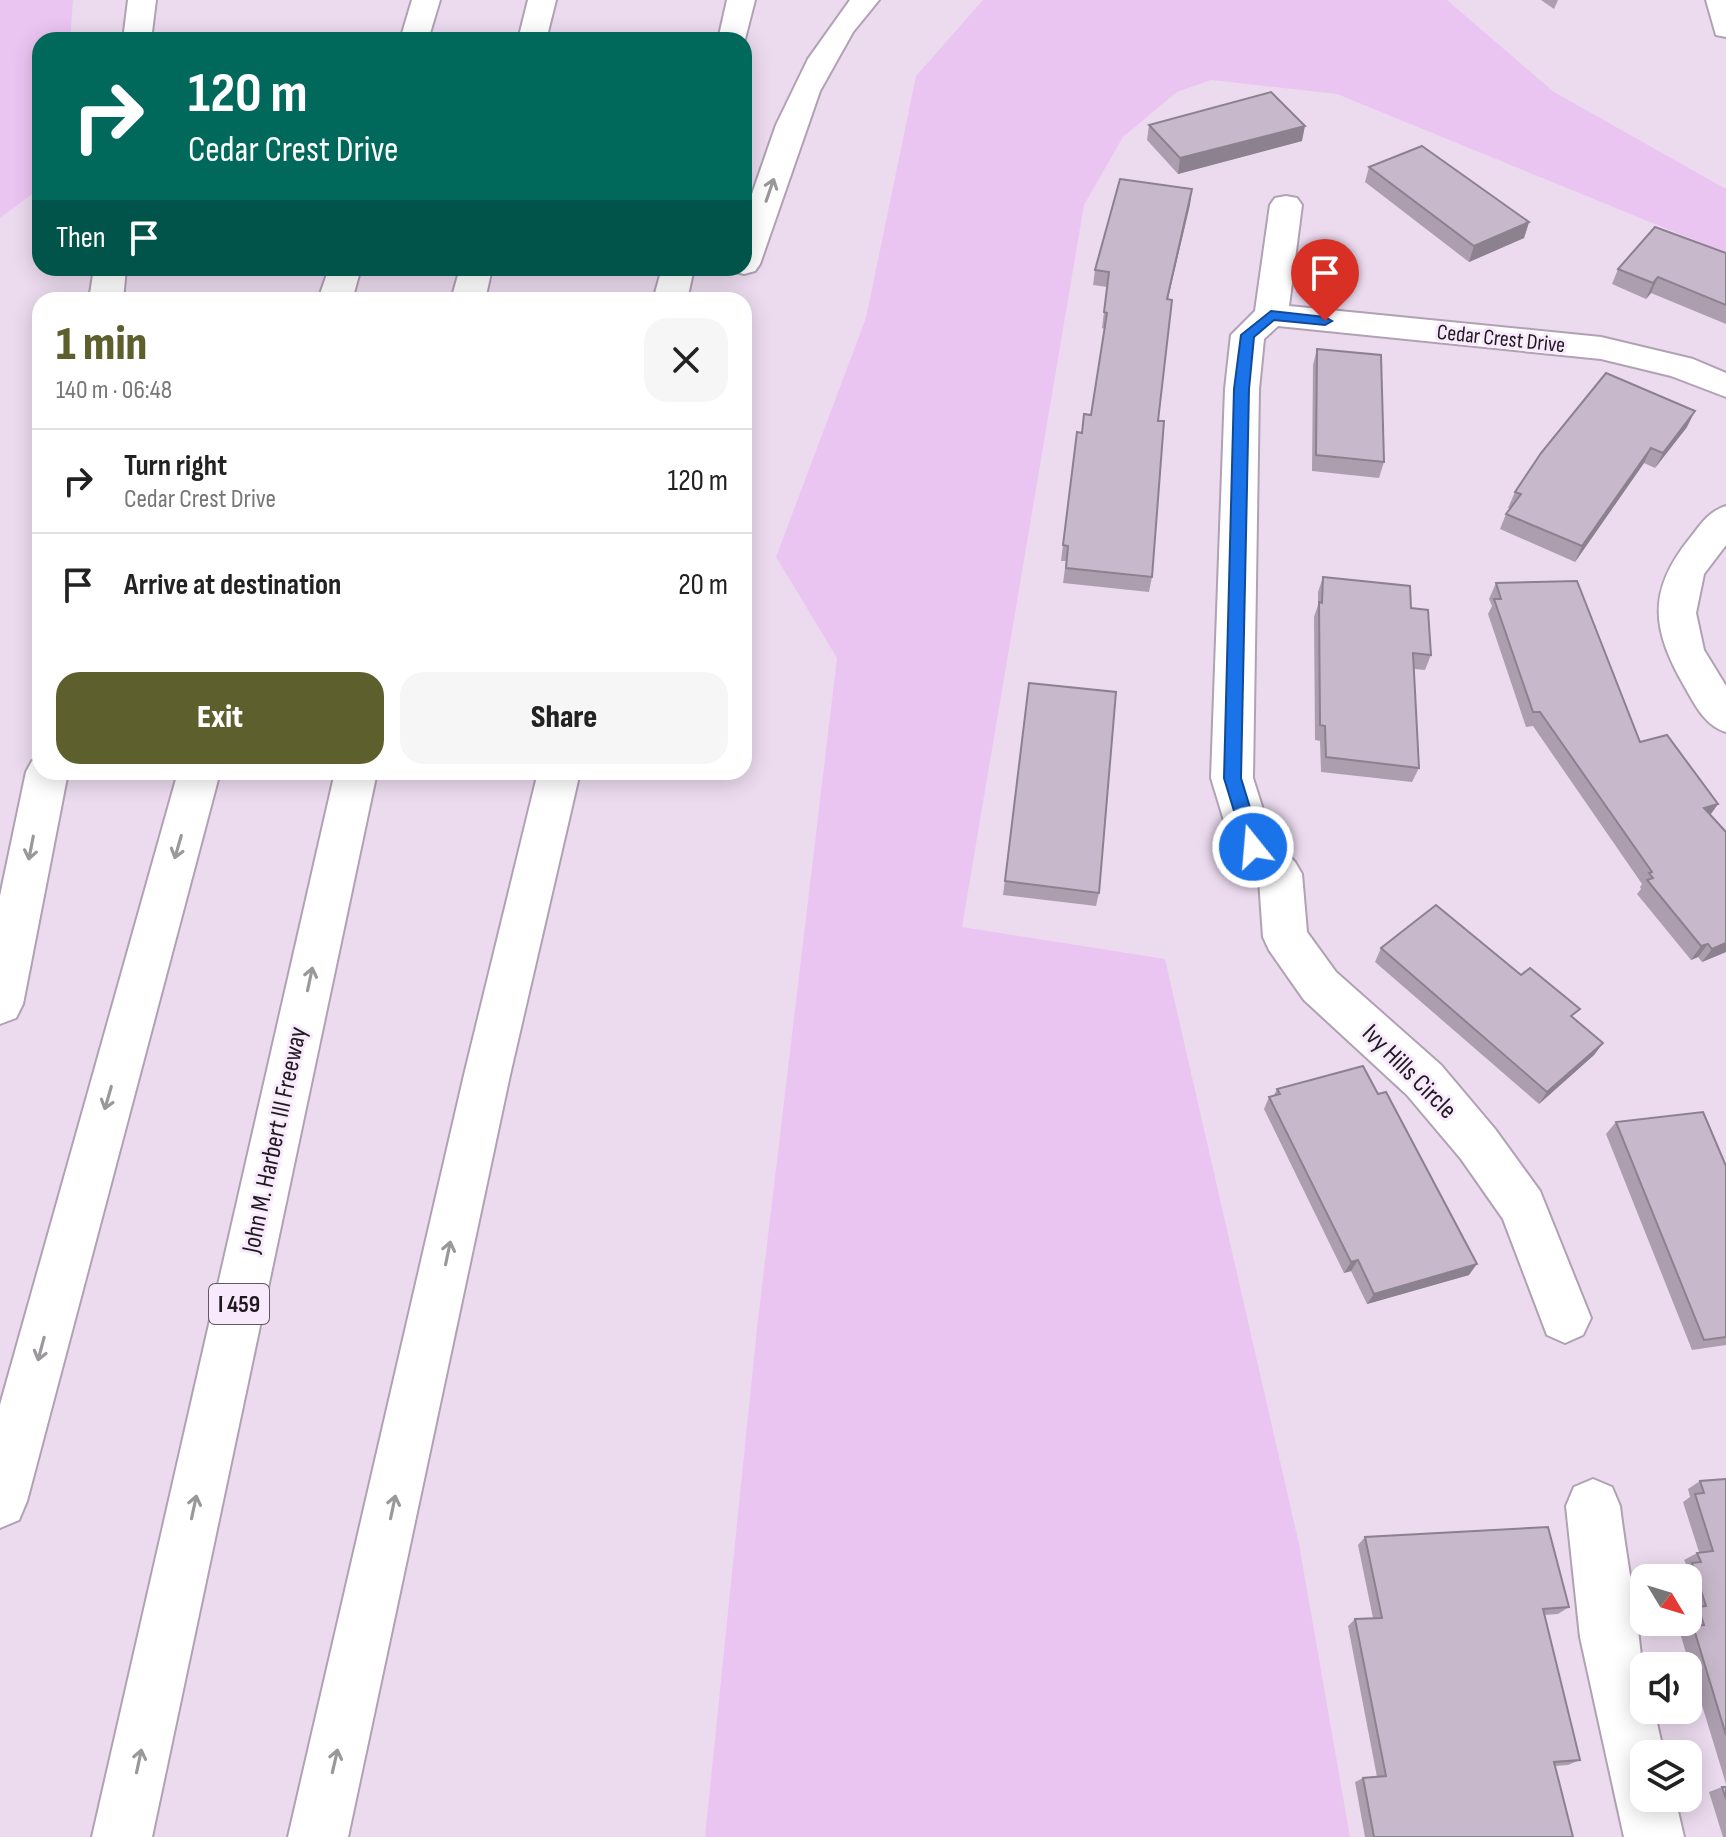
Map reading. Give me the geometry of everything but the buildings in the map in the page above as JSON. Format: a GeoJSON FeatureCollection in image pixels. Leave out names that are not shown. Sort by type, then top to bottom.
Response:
{"type":"FeatureCollection","features":[{"type":"Feature","properties":{"kind":"main road"},"geometry":{"type":"LineString","coordinates":[[138,32],[142,0]]}},
{"type":"Feature","properties":{"kind":"main road"},"geometry":{"type":"LineString","coordinates":[[416,32],[426,0]]}},
{"type":"Feature","properties":{"kind":"main road"},"geometry":{"type":"LineString","coordinates":[[534,32],[542,0]]}},
{"type":"Feature","properties":{"kind":"main road"},"geometry":{"type":"LineString","coordinates":[[734,32],[741,0]]}},
{"type":"Feature","properties":{"kind":"main road"},"geometry":{"type":"LineString","coordinates":[[752,241],[816,65],[843,23],[865,0]]}},
{"type":"Feature","properties":{"kind":"main road"},"geometry":{"type":"LineString","coordinates":[[1720,0],[1726,29]]}},
{"type":"Feature","properties":{"kind":"main road"},"geometry":{"type":"LineString","coordinates":[[1271,315],[1286,205]]}},
{"type":"Feature","properties":{"kind":"main road","name":"Cedar Crest Drive"},"geometry":{"type":"LineString","coordinates":[[1271,315],[1601,348],[1681,367],[1726,386]]}},
{"type":"Feature","properties":{"kind":"main road","name":"Ivy Hills Circle"},"geometry":{"type":"LineString","coordinates":[[1271,315],[1248,335],[1242,389],[1232,778],[1253,847],[1280,874],[1285,937],[1320,986],[1424,1080],[1478,1144],[1523,1207],[1565,1318]]}},
{"type":"Feature","properties":{"kind":"main road"},"geometry":{"type":"LineString","coordinates":[[1726,519],[1685,575],[1674,614],[1684,653],[1726,717]]}},
{"type":"Feature","properties":{"kind":"main road"},"geometry":{"type":"LineString","coordinates":[[0,1004],[45,780]]}},
{"type":"Feature","properties":{"kind":"main road"},"geometry":{"type":"LineString","coordinates":[[0,1501],[197,780]]}},
{"type":"Feature","properties":{"kind":"main road","name":"John M. Harbert III Freeway"},"geometry":{"type":"LineString","coordinates":[[122,1837],[354,780]]}},
{"type":"Feature","properties":{"kind":"main road"},"geometry":{"type":"LineString","coordinates":[[318,1837],[487,1075],[557,780]]}},
{"type":"Feature","properties":{"kind":"main road"},"geometry":{"type":"LineString","coordinates":[[487,1075],[578,780]]}},
{"type":"Feature","properties":{"kind":"main road"},"geometry":{"type":"LineString","coordinates":[[1593,1506],[1608,1637],[1631,1740]]}},
{"type":"Feature","properties":{"kind":"main road"},"geometry":{"type":"LineString","coordinates":[[1648,1812],[1654,1837]]}},
{"type":"Feature","properties":{"kind":"shaded area"},"geometry":{"type":"Polygon","coordinates":[[[0,0],[73,0],[71,32],[32,32],[32,194],[0,218],[0,0]]]}},
{"type":"Feature","properties":{"kind":"shaded area"},"geometry":{"type":"Polygon","coordinates":[[[983,0],[1447,0],[1554,92],[1726,189],[1726,253],[1337,94],[1211,80],[1177,92],[1123,137],[1084,205],[962,927],[1165,959],[1299,1544],[1350,1837],[705,1837],[757,1328],[837,658],[776,557],[866,318],[916,76],[983,0]]]}},
{"type":"Feature","properties":{"kind":"route"},"geometry":{"type":"LineString","coordinates":[[1253,847],[1232,778],[1242,389],[1248,335],[1271,315],[1325,321]]}}]}
